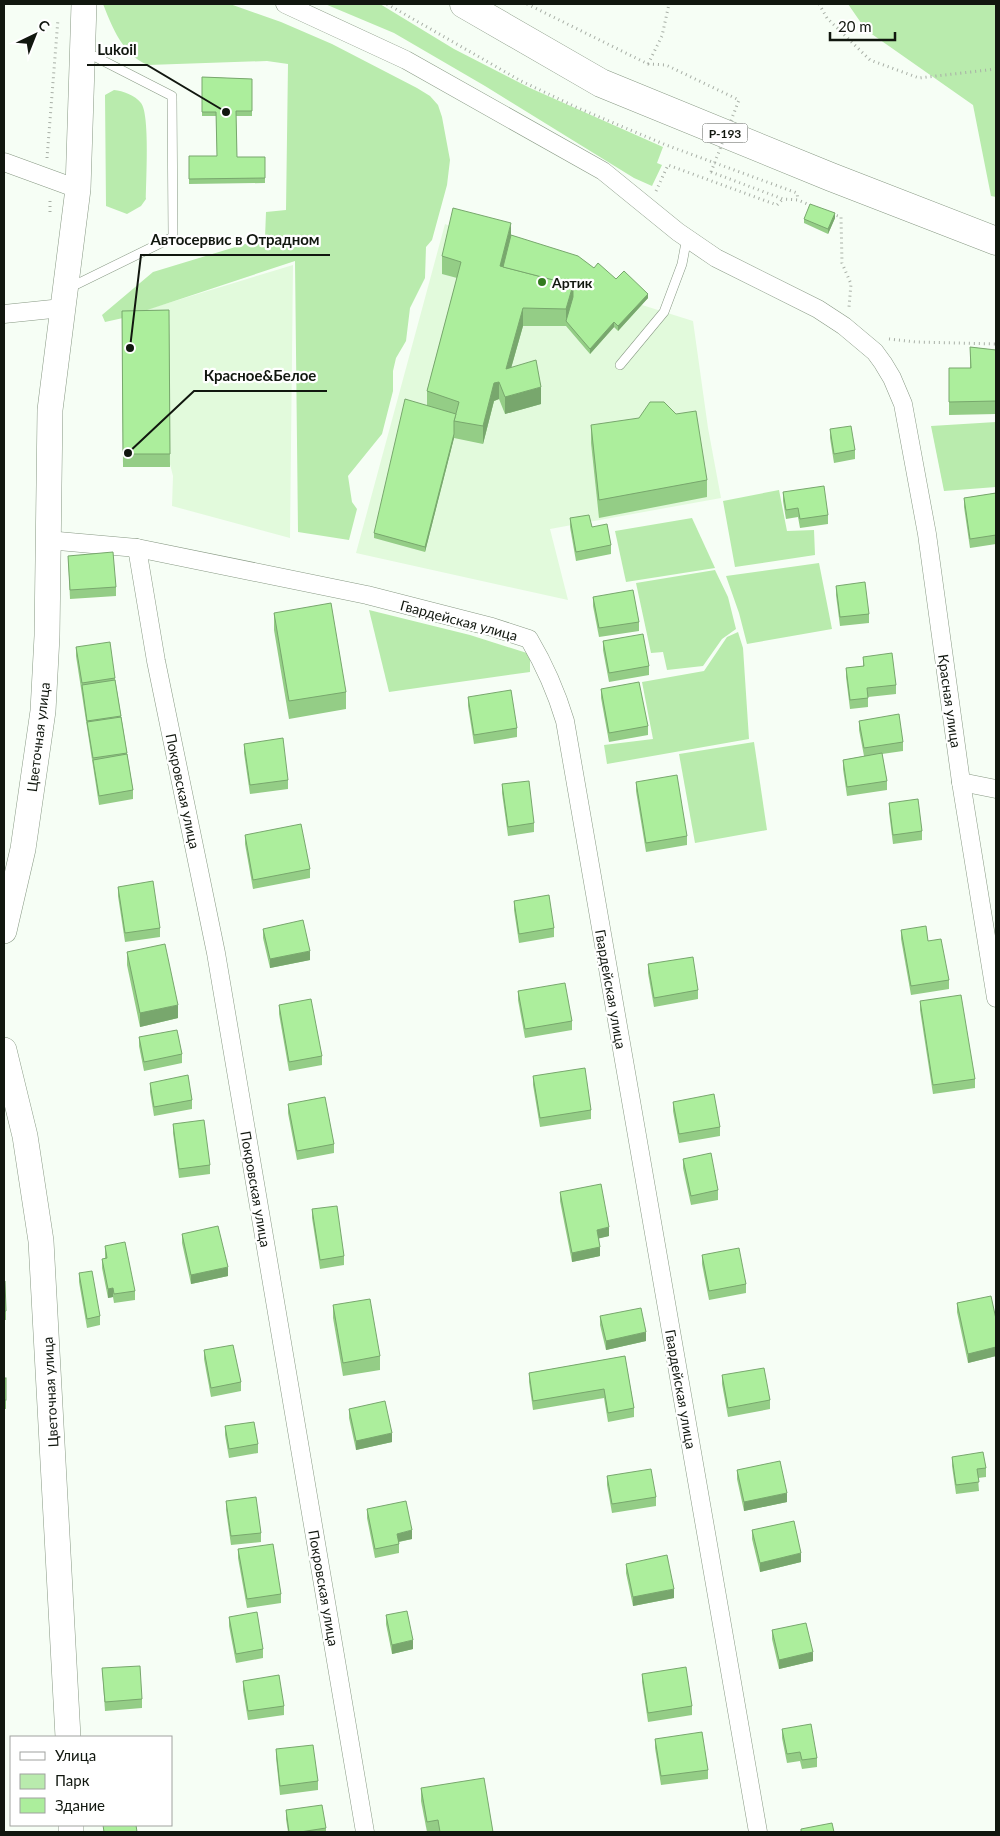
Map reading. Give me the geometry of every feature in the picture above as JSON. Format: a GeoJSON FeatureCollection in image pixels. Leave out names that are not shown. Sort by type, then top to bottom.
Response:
{"type":"FeatureCollection","features":[{"type":"Feature","properties":{"kind":"highway","name":"Р-193"},"geometry":{"type":"LineString","coordinates":[[464,4],[601,83],[831,177],[996,241]]}},
{"type":"Feature","properties":{"kind":"street","name":"Цветочная улица"},"geometry":{"type":"LineString","coordinates":[[4,931],[23,849],[40,741],[46,682],[50,410],[78,189],[84,4]]}},
{"type":"Feature","properties":{"kind":"street","name":"Красная улица"},"geometry":{"type":"LineString","coordinates":[[285,4],[406,60],[602,171],[716,258],[818,309],[844,326],[875,352],[892,378],[903,404],[927,534],[961,782],[996,998]]}},
{"type":"Feature","properties":{"kind":"street"},"geometry":{"type":"LineString","coordinates":[[4,162],[48,180],[78,189]]}},
{"type":"Feature","properties":{"kind":"street"},"geometry":{"type":"LineString","coordinates":[[4,314],[63,299]]}},
{"type":"Feature","properties":{"kind":"street","name":"Гвардейская улица"},"geometry":{"type":"LineString","coordinates":[[47,540],[137,548],[367,595],[492,627],[529,639],[553,682],[566,731],[758,1832]]}},
{"type":"Feature","properties":{"kind":"street","name":"Покровская улица"},"geometry":{"type":"LineString","coordinates":[[137,548],[156,661],[216,953],[365,1832]]}},
{"type":"Feature","properties":{"kind":"street"},"geometry":{"type":"LineString","coordinates":[[961,782],[996,789]]}},
{"type":"Feature","properties":{"kind":"street","name":"Цветочная улица"},"geometry":{"type":"LineString","coordinates":[[4,1050],[25,1136],[41,1241],[68,1736]]}},
{"type":"Feature","properties":{"kind":"lane"},"geometry":{"type":"LineString","coordinates":[[63,299],[172,237],[172,96],[83,50]]}},
{"type":"Feature","properties":{"kind":"lane"},"geometry":{"type":"LineString","coordinates":[[620,365],[664,312],[682,264],[687,237]]}},
{"type":"Feature","properties":{"kind":"path"},"geometry":{"type":"LineString","coordinates":[[527,4],[648,64],[666,65],[739,100],[711,172],[783,199],[798,200],[815,207]]}},
{"type":"Feature","properties":{"kind":"path"},"geometry":{"type":"LineString","coordinates":[[648,64],[662,36],[668,4]]}},
{"type":"Feature","properties":{"kind":"path"},"geometry":{"type":"LineString","coordinates":[[819,4],[827,18],[870,60],[919,78],[996,69]]}},
{"type":"Feature","properties":{"kind":"path"},"geometry":{"type":"LineString","coordinates":[[50,213],[47,157],[59,13]]}},
{"type":"Feature","properties":{"kind":"path"},"geometry":{"type":"LineString","coordinates":[[649,208],[668,165],[777,205],[783,199]]}},
{"type":"Feature","properties":{"kind":"path"},"geometry":{"type":"LineString","coordinates":[[824,210],[841,217],[842,263],[851,284],[850,305],[844,326]]}},
{"type":"Feature","properties":{"kind":"path"},"geometry":{"type":"LineString","coordinates":[[884,338],[916,342],[996,344]]}},
{"type":"Feature","properties":{"kind":"shaded area"},"geometry":{"type":"Polygon","coordinates":[[[445,224],[642,305],[693,321],[708,428],[721,498],[550,529],[568,600],[356,553],[445,224]]]}},
{"type":"Feature","properties":{"kind":"shaded area"},"geometry":{"type":"Polygon","coordinates":[[[293,265],[290,538],[172,506],[173,476],[132,314],[293,265]]]}},
{"type":"Feature","properties":{"kind":"green space"},"geometry":{"type":"Polygon","coordinates":[[[103,4],[230,4],[281,22],[332,44],[417,88],[430,96],[438,105],[450,160],[447,185],[432,240],[426,247],[425,278],[410,308],[406,341],[396,358],[393,371],[393,391],[382,434],[348,476],[352,502],[357,509],[349,540],[298,532],[295,261],[123,318],[105,322],[102,315],[153,272],[265,238],[266,212],[286,210],[288,64],[267,61],[148,65],[139,60],[125,47],[110,22],[103,4]]]}},
{"type":"Feature","properties":{"kind":"green space"},"geometry":{"type":"Polygon","coordinates":[[[325,4],[380,4],[454,49],[530,88],[663,147],[657,163],[662,165],[652,186],[634,178],[485,86],[394,33],[325,4]]]}},
{"type":"Feature","properties":{"kind":"green space"},"geometry":{"type":"Polygon","coordinates":[[[848,4],[996,4],[996,197],[991,196],[973,105],[866,30],[848,4]]]}},
{"type":"Feature","properties":{"kind":"green space"},"geometry":{"type":"Polygon","coordinates":[[[114,90],[136,98],[141,103],[146,120],[146,199],[141,206],[127,214],[106,206],[105,95],[114,90]]]}},
{"type":"Feature","properties":{"kind":"green space"},"geometry":{"type":"Polygon","coordinates":[[[996,422],[996,487],[944,491],[931,426],[996,422]]]}},
{"type":"Feature","properties":{"kind":"green space"},"geometry":{"type":"Polygon","coordinates":[[[779,490],[787,531],[814,530],[815,555],[735,567],[723,501],[779,490]]]}},
{"type":"Feature","properties":{"kind":"green space"},"geometry":{"type":"Polygon","coordinates":[[[692,518],[715,568],[626,582],[615,531],[692,518]]]}},
{"type":"Feature","properties":{"kind":"green space"},"geometry":{"type":"Polygon","coordinates":[[[819,563],[832,629],[747,644],[739,613],[726,576],[819,563]]]}},
{"type":"Feature","properties":{"kind":"green space"},"geometry":{"type":"Polygon","coordinates":[[[715,570],[728,597],[736,629],[722,639],[703,666],[667,670],[663,652],[651,653],[636,583],[715,570]]]}},
{"type":"Feature","properties":{"kind":"green space"},"geometry":{"type":"Polygon","coordinates":[[[369,610],[470,635],[530,654],[530,672],[389,692],[369,610]]]}},
{"type":"Feature","properties":{"kind":"green space"},"geometry":{"type":"Polygon","coordinates":[[[738,632],[743,648],[749,739],[607,764],[604,745],[653,739],[642,682],[704,671],[727,637],[738,632]]]}},
{"type":"Feature","properties":{"kind":"green space"},"geometry":{"type":"Polygon","coordinates":[[[754,742],[767,830],[695,843],[679,754],[754,742]]]}},
{"type":"Feature","properties":{"kind":"building"},"geometry":{"type":"Polygon","coordinates":[[[202,77],[252,79],[252,111],[236,111],[237,157],[265,157],[265,178],[189,179],[189,156],[217,156],[216,112],[202,112],[202,77]]]}},
{"type":"Feature","properties":{"kind":"building"},"geometry":{"type":"Polygon","coordinates":[[[810,204],[835,213],[828,229],[804,219],[810,204]]]}},
{"type":"Feature","properties":{"kind":"building"},"geometry":{"type":"Polygon","coordinates":[[[453,208],[511,223],[500,266],[573,285],[566,309],[523,308],[506,369],[536,360],[541,387],[505,397],[499,382],[494,383],[483,426],[454,421],[459,402],[427,391],[461,262],[442,256],[453,208]]]}},
{"type":"Feature","properties":{"kind":"building"},"geometry":{"type":"Polygon","coordinates":[[[511,235],[578,256],[594,268],[598,263],[616,279],[624,271],[648,294],[618,326],[614,322],[590,349],[566,321],[573,297],[573,285],[503,267],[511,235]]]}},
{"type":"Feature","properties":{"kind":"building"},"geometry":{"type":"Polygon","coordinates":[[[169,310],[170,454],[123,454],[122,311],[169,310]]]}},
{"type":"Feature","properties":{"kind":"building"},"geometry":{"type":"Polygon","coordinates":[[[970,347],[996,350],[996,401],[949,402],[949,368],[971,368],[970,347]]]}},
{"type":"Feature","properties":{"kind":"building"},"geometry":{"type":"Polygon","coordinates":[[[405,399],[456,414],[454,434],[425,547],[374,533],[405,399]]]}},
{"type":"Feature","properties":{"kind":"building"},"geometry":{"type":"Polygon","coordinates":[[[650,402],[664,402],[676,414],[696,411],[707,480],[599,500],[591,425],[639,418],[650,402]]]}},
{"type":"Feature","properties":{"kind":"building"},"geometry":{"type":"Polygon","coordinates":[[[851,426],[855,450],[834,454],[830,429],[851,426]]]}},
{"type":"Feature","properties":{"kind":"building"},"geometry":{"type":"Polygon","coordinates":[[[824,486],[828,515],[800,519],[798,508],[786,510],[783,492],[824,486]]]}},
{"type":"Feature","properties":{"kind":"building"},"geometry":{"type":"Polygon","coordinates":[[[996,493],[996,535],[970,539],[964,498],[996,493]]]}},
{"type":"Feature","properties":{"kind":"building"},"geometry":{"type":"Polygon","coordinates":[[[589,515],[592,527],[607,524],[611,545],[576,552],[570,518],[589,515]]]}},
{"type":"Feature","properties":{"kind":"building"},"geometry":{"type":"Polygon","coordinates":[[[113,552],[116,587],[70,590],[68,556],[113,552]]]}},
{"type":"Feature","properties":{"kind":"building"},"geometry":{"type":"Polygon","coordinates":[[[865,582],[869,614],[840,617],[836,586],[865,582]]]}},
{"type":"Feature","properties":{"kind":"building"},"geometry":{"type":"Polygon","coordinates":[[[633,590],[639,622],[599,628],[593,597],[633,590]]]}},
{"type":"Feature","properties":{"kind":"building"},"geometry":{"type":"Polygon","coordinates":[[[331,603],[346,692],[289,701],[274,613],[331,603]]]}},
{"type":"Feature","properties":{"kind":"building"},"geometry":{"type":"Polygon","coordinates":[[[643,634],[649,666],[609,673],[603,641],[643,634]]]}},
{"type":"Feature","properties":{"kind":"building"},"geometry":{"type":"Polygon","coordinates":[[[110,642],[115,678],[82,683],[76,647],[110,642]]]}},
{"type":"Feature","properties":{"kind":"building"},"geometry":{"type":"Polygon","coordinates":[[[892,653],[896,685],[867,688],[868,698],[850,700],[846,668],[864,666],[863,657],[892,653]]]}},
{"type":"Feature","properties":{"kind":"building"},"geometry":{"type":"Polygon","coordinates":[[[115,680],[121,716],[87,721],[82,685],[115,680]]]}},
{"type":"Feature","properties":{"kind":"building"},"geometry":{"type":"Polygon","coordinates":[[[639,682],[648,726],[609,733],[601,689],[639,682]]]}},
{"type":"Feature","properties":{"kind":"building"},"geometry":{"type":"Polygon","coordinates":[[[511,690],[517,728],[474,735],[468,697],[511,690]]]}},
{"type":"Feature","properties":{"kind":"building"},"geometry":{"type":"Polygon","coordinates":[[[899,714],[903,742],[864,748],[859,721],[899,714]]]}},
{"type":"Feature","properties":{"kind":"building"},"geometry":{"type":"Polygon","coordinates":[[[121,717],[127,753],[93,758],[87,722],[121,717]]]}},
{"type":"Feature","properties":{"kind":"building"},"geometry":{"type":"Polygon","coordinates":[[[283,738],[288,780],[250,785],[244,744],[283,738]]]}},
{"type":"Feature","properties":{"kind":"building"},"geometry":{"type":"Polygon","coordinates":[[[882,753],[887,781],[847,787],[843,760],[882,753]]]}},
{"type":"Feature","properties":{"kind":"building"},"geometry":{"type":"Polygon","coordinates":[[[127,754],[133,790],[99,796],[93,760],[127,754]]]}},
{"type":"Feature","properties":{"kind":"building"},"geometry":{"type":"Polygon","coordinates":[[[677,775],[687,836],[646,843],[636,782],[677,775]]]}},
{"type":"Feature","properties":{"kind":"building"},"geometry":{"type":"Polygon","coordinates":[[[529,781],[534,823],[508,827],[502,784],[529,781]]]}},
{"type":"Feature","properties":{"kind":"building"},"geometry":{"type":"Polygon","coordinates":[[[918,799],[922,831],[893,835],[889,803],[918,799]]]}},
{"type":"Feature","properties":{"kind":"building"},"geometry":{"type":"Polygon","coordinates":[[[301,824],[310,869],[253,880],[245,835],[301,824]]]}},
{"type":"Feature","properties":{"kind":"building"},"geometry":{"type":"Polygon","coordinates":[[[153,881],[160,928],[125,933],[118,887],[153,881]]]}},
{"type":"Feature","properties":{"kind":"building"},"geometry":{"type":"Polygon","coordinates":[[[549,895],[554,928],[519,934],[514,901],[549,895]]]}},
{"type":"Feature","properties":{"kind":"building"},"geometry":{"type":"Polygon","coordinates":[[[303,920],[310,951],[270,959],[263,929],[303,920]]]}},
{"type":"Feature","properties":{"kind":"building"},"geometry":{"type":"Polygon","coordinates":[[[926,926],[928,941],[941,939],[949,980],[911,986],[901,930],[926,926]]]}},
{"type":"Feature","properties":{"kind":"building"},"geometry":{"type":"Polygon","coordinates":[[[165,944],[178,1005],[140,1013],[127,952],[165,944]]]}},
{"type":"Feature","properties":{"kind":"building"},"geometry":{"type":"Polygon","coordinates":[[[693,957],[698,990],[654,998],[648,964],[693,957]]]}},
{"type":"Feature","properties":{"kind":"building"},"geometry":{"type":"Polygon","coordinates":[[[565,983],[572,1021],[525,1029],[518,991],[565,983]]]}},
{"type":"Feature","properties":{"kind":"building"},"geometry":{"type":"Polygon","coordinates":[[[961,995],[975,1079],[933,1085],[920,1001],[961,995]]]}},
{"type":"Feature","properties":{"kind":"building"},"geometry":{"type":"Polygon","coordinates":[[[311,999],[322,1056],[289,1062],[279,1005],[311,999]]]}},
{"type":"Feature","properties":{"kind":"building"},"geometry":{"type":"Polygon","coordinates":[[[177,1030],[182,1054],[144,1062],[139,1037],[177,1030]]]}},
{"type":"Feature","properties":{"kind":"building"},"geometry":{"type":"Polygon","coordinates":[[[585,1068],[591,1110],[540,1118],[533,1076],[585,1068]]]}},
{"type":"Feature","properties":{"kind":"building"},"geometry":{"type":"Polygon","coordinates":[[[188,1075],[192,1100],[154,1107],[150,1083],[188,1075]]]}},
{"type":"Feature","properties":{"kind":"building"},"geometry":{"type":"Polygon","coordinates":[[[714,1094],[720,1127],[679,1134],[673,1102],[714,1094]]]}},
{"type":"Feature","properties":{"kind":"building"},"geometry":{"type":"Polygon","coordinates":[[[325,1097],[334,1144],[297,1151],[288,1104],[325,1097]]]}},
{"type":"Feature","properties":{"kind":"building"},"geometry":{"type":"Polygon","coordinates":[[[204,1120],[210,1165],[179,1169],[173,1124],[204,1120]]]}},
{"type":"Feature","properties":{"kind":"building"},"geometry":{"type":"Polygon","coordinates":[[[711,1153],[718,1190],[691,1196],[683,1159],[711,1153]]]}},
{"type":"Feature","properties":{"kind":"building"},"geometry":{"type":"Polygon","coordinates":[[[601,1184],[609,1227],[597,1230],[600,1247],[572,1253],[560,1192],[601,1184]]]}},
{"type":"Feature","properties":{"kind":"building"},"geometry":{"type":"Polygon","coordinates":[[[337,1206],[344,1256],[320,1260],[312,1209],[337,1206]]]}},
{"type":"Feature","properties":{"kind":"building"},"geometry":{"type":"Polygon","coordinates":[[[218,1226],[228,1267],[191,1275],[182,1234],[218,1226]]]}},
{"type":"Feature","properties":{"kind":"building"},"geometry":{"type":"Polygon","coordinates":[[[125,1242],[135,1291],[114,1294],[113,1288],[108,1289],[102,1259],[107,1258],[105,1246],[125,1242]]]}},
{"type":"Feature","properties":{"kind":"building"},"geometry":{"type":"Polygon","coordinates":[[[739,1248],[746,1284],[709,1291],[702,1255],[739,1248]]]}},
{"type":"Feature","properties":{"kind":"building"},"geometry":{"type":"Polygon","coordinates":[[[92,1271],[100,1316],[87,1319],[79,1273],[92,1271]]]}},
{"type":"Feature","properties":{"kind":"building"},"geometry":{"type":"Polygon","coordinates":[[[5,1281],[6,1311],[4,1311],[5,1281]]]}},
{"type":"Feature","properties":{"kind":"building"},"geometry":{"type":"Polygon","coordinates":[[[991,1296],[996,1319],[996,1347],[968,1354],[957,1303],[991,1296]]]}},
{"type":"Feature","properties":{"kind":"building"},"geometry":{"type":"Polygon","coordinates":[[[370,1299],[380,1356],[343,1363],[333,1305],[370,1299]]]}},
{"type":"Feature","properties":{"kind":"building"},"geometry":{"type":"Polygon","coordinates":[[[641,1308],[646,1332],[606,1341],[600,1316],[641,1308]]]}},
{"type":"Feature","properties":{"kind":"building"},"geometry":{"type":"Polygon","coordinates":[[[233,1345],[241,1382],[211,1388],[204,1350],[233,1345]]]}},
{"type":"Feature","properties":{"kind":"building"},"geometry":{"type":"Polygon","coordinates":[[[625,1356],[634,1408],[608,1413],[604,1389],[533,1401],[529,1373],[625,1356]]]}},
{"type":"Feature","properties":{"kind":"building"},"geometry":{"type":"Polygon","coordinates":[[[764,1368],[770,1400],[728,1408],[722,1375],[764,1368]]]}},
{"type":"Feature","properties":{"kind":"building"},"geometry":{"type":"Polygon","coordinates":[[[4,1378],[6,1378],[6,1400],[4,1400],[4,1378]]]}},
{"type":"Feature","properties":{"kind":"building"},"geometry":{"type":"Polygon","coordinates":[[[385,1401],[392,1433],[356,1441],[349,1409],[385,1401]]]}},
{"type":"Feature","properties":{"kind":"building"},"geometry":{"type":"Polygon","coordinates":[[[254,1422],[258,1444],[229,1449],[225,1426],[254,1422]]]}},
{"type":"Feature","properties":{"kind":"building"},"geometry":{"type":"Polygon","coordinates":[[[983,1452],[986,1468],[977,1469],[979,1482],[956,1485],[952,1457],[983,1452]]]}},
{"type":"Feature","properties":{"kind":"building"},"geometry":{"type":"Polygon","coordinates":[[[780,1461],[787,1493],[744,1502],[737,1470],[780,1461]]]}},
{"type":"Feature","properties":{"kind":"building"},"geometry":{"type":"Polygon","coordinates":[[[651,1469],[656,1497],[612,1504],[607,1476],[651,1469]]]}},
{"type":"Feature","properties":{"kind":"building"},"geometry":{"type":"Polygon","coordinates":[[[256,1497],[261,1533],[231,1536],[226,1501],[256,1497]]]}},
{"type":"Feature","properties":{"kind":"building"},"geometry":{"type":"Polygon","coordinates":[[[406,1501],[412,1530],[397,1534],[399,1544],[375,1549],[367,1509],[406,1501]]]}},
{"type":"Feature","properties":{"kind":"building"},"geometry":{"type":"Polygon","coordinates":[[[794,1521],[801,1553],[760,1563],[752,1530],[794,1521]]]}},
{"type":"Feature","properties":{"kind":"building"},"geometry":{"type":"Polygon","coordinates":[[[273,1544],[281,1594],[247,1599],[238,1549],[273,1544]]]}},
{"type":"Feature","properties":{"kind":"building"},"geometry":{"type":"Polygon","coordinates":[[[667,1555],[674,1589],[633,1597],[626,1564],[667,1555]]]}},
{"type":"Feature","properties":{"kind":"building"},"geometry":{"type":"Polygon","coordinates":[[[407,1611],[413,1640],[392,1645],[386,1615],[407,1611]]]}},
{"type":"Feature","properties":{"kind":"building"},"geometry":{"type":"Polygon","coordinates":[[[257,1612],[263,1649],[236,1654],[229,1617],[257,1612]]]}},
{"type":"Feature","properties":{"kind":"building"},"geometry":{"type":"Polygon","coordinates":[[[806,1623],[813,1652],[779,1660],[772,1630],[806,1623]]]}},
{"type":"Feature","properties":{"kind":"building"},"geometry":{"type":"Polygon","coordinates":[[[140,1666],[142,1699],[105,1702],[102,1668],[140,1666]]]}},
{"type":"Feature","properties":{"kind":"building"},"geometry":{"type":"Polygon","coordinates":[[[686,1667],[692,1706],[648,1713],[642,1674],[686,1667]]]}},
{"type":"Feature","properties":{"kind":"building"},"geometry":{"type":"Polygon","coordinates":[[[279,1675],[284,1706],[248,1711],[243,1681],[279,1675]]]}},
{"type":"Feature","properties":{"kind":"building"},"geometry":{"type":"Polygon","coordinates":[[[811,1724],[817,1758],[802,1760],[800,1752],[787,1754],[782,1729],[811,1724]]]}},
{"type":"Feature","properties":{"kind":"building"},"geometry":{"type":"Polygon","coordinates":[[[702,1732],[708,1770],[661,1776],[655,1739],[702,1732]]]}},
{"type":"Feature","properties":{"kind":"building"},"geometry":{"type":"Polygon","coordinates":[[[313,1745],[318,1781],[280,1786],[276,1749],[313,1745]]]}},
{"type":"Feature","properties":{"kind":"building"},"geometry":{"type":"Polygon","coordinates":[[[484,1778],[493,1832],[440,1832],[438,1820],[427,1822],[421,1788],[484,1778]]]}},
{"type":"Feature","properties":{"kind":"building"},"geometry":{"type":"Polygon","coordinates":[[[322,1805],[326,1828],[289,1832],[286,1810],[322,1805]]]}},
{"type":"Feature","properties":{"kind":"building"},"geometry":{"type":"Polygon","coordinates":[[[832,1823],[834,1832],[801,1832],[801,1829],[832,1823]]]}},
{"type":"Feature","properties":{"kind":"building"},"geometry":{"type":"Polygon","coordinates":[[[103,1826],[136,1826],[137,1832],[104,1832],[103,1826]]]}},
{"type":"Feature","properties":{"kind":"place","name":"Lukoil"},"geometry":{"type":"Point","coordinates":[226,112]}},
{"type":"Feature","properties":{"kind":"place","name":"Артик"},"geometry":{"type":"Point","coordinates":[542,282]}},
{"type":"Feature","properties":{"kind":"place","name":"Автосервис в Отрадном"},"geometry":{"type":"Point","coordinates":[130,348]}},
{"type":"Feature","properties":{"kind":"place","name":"Красное&Белое"},"geometry":{"type":"Point","coordinates":[128,453]}}]}
